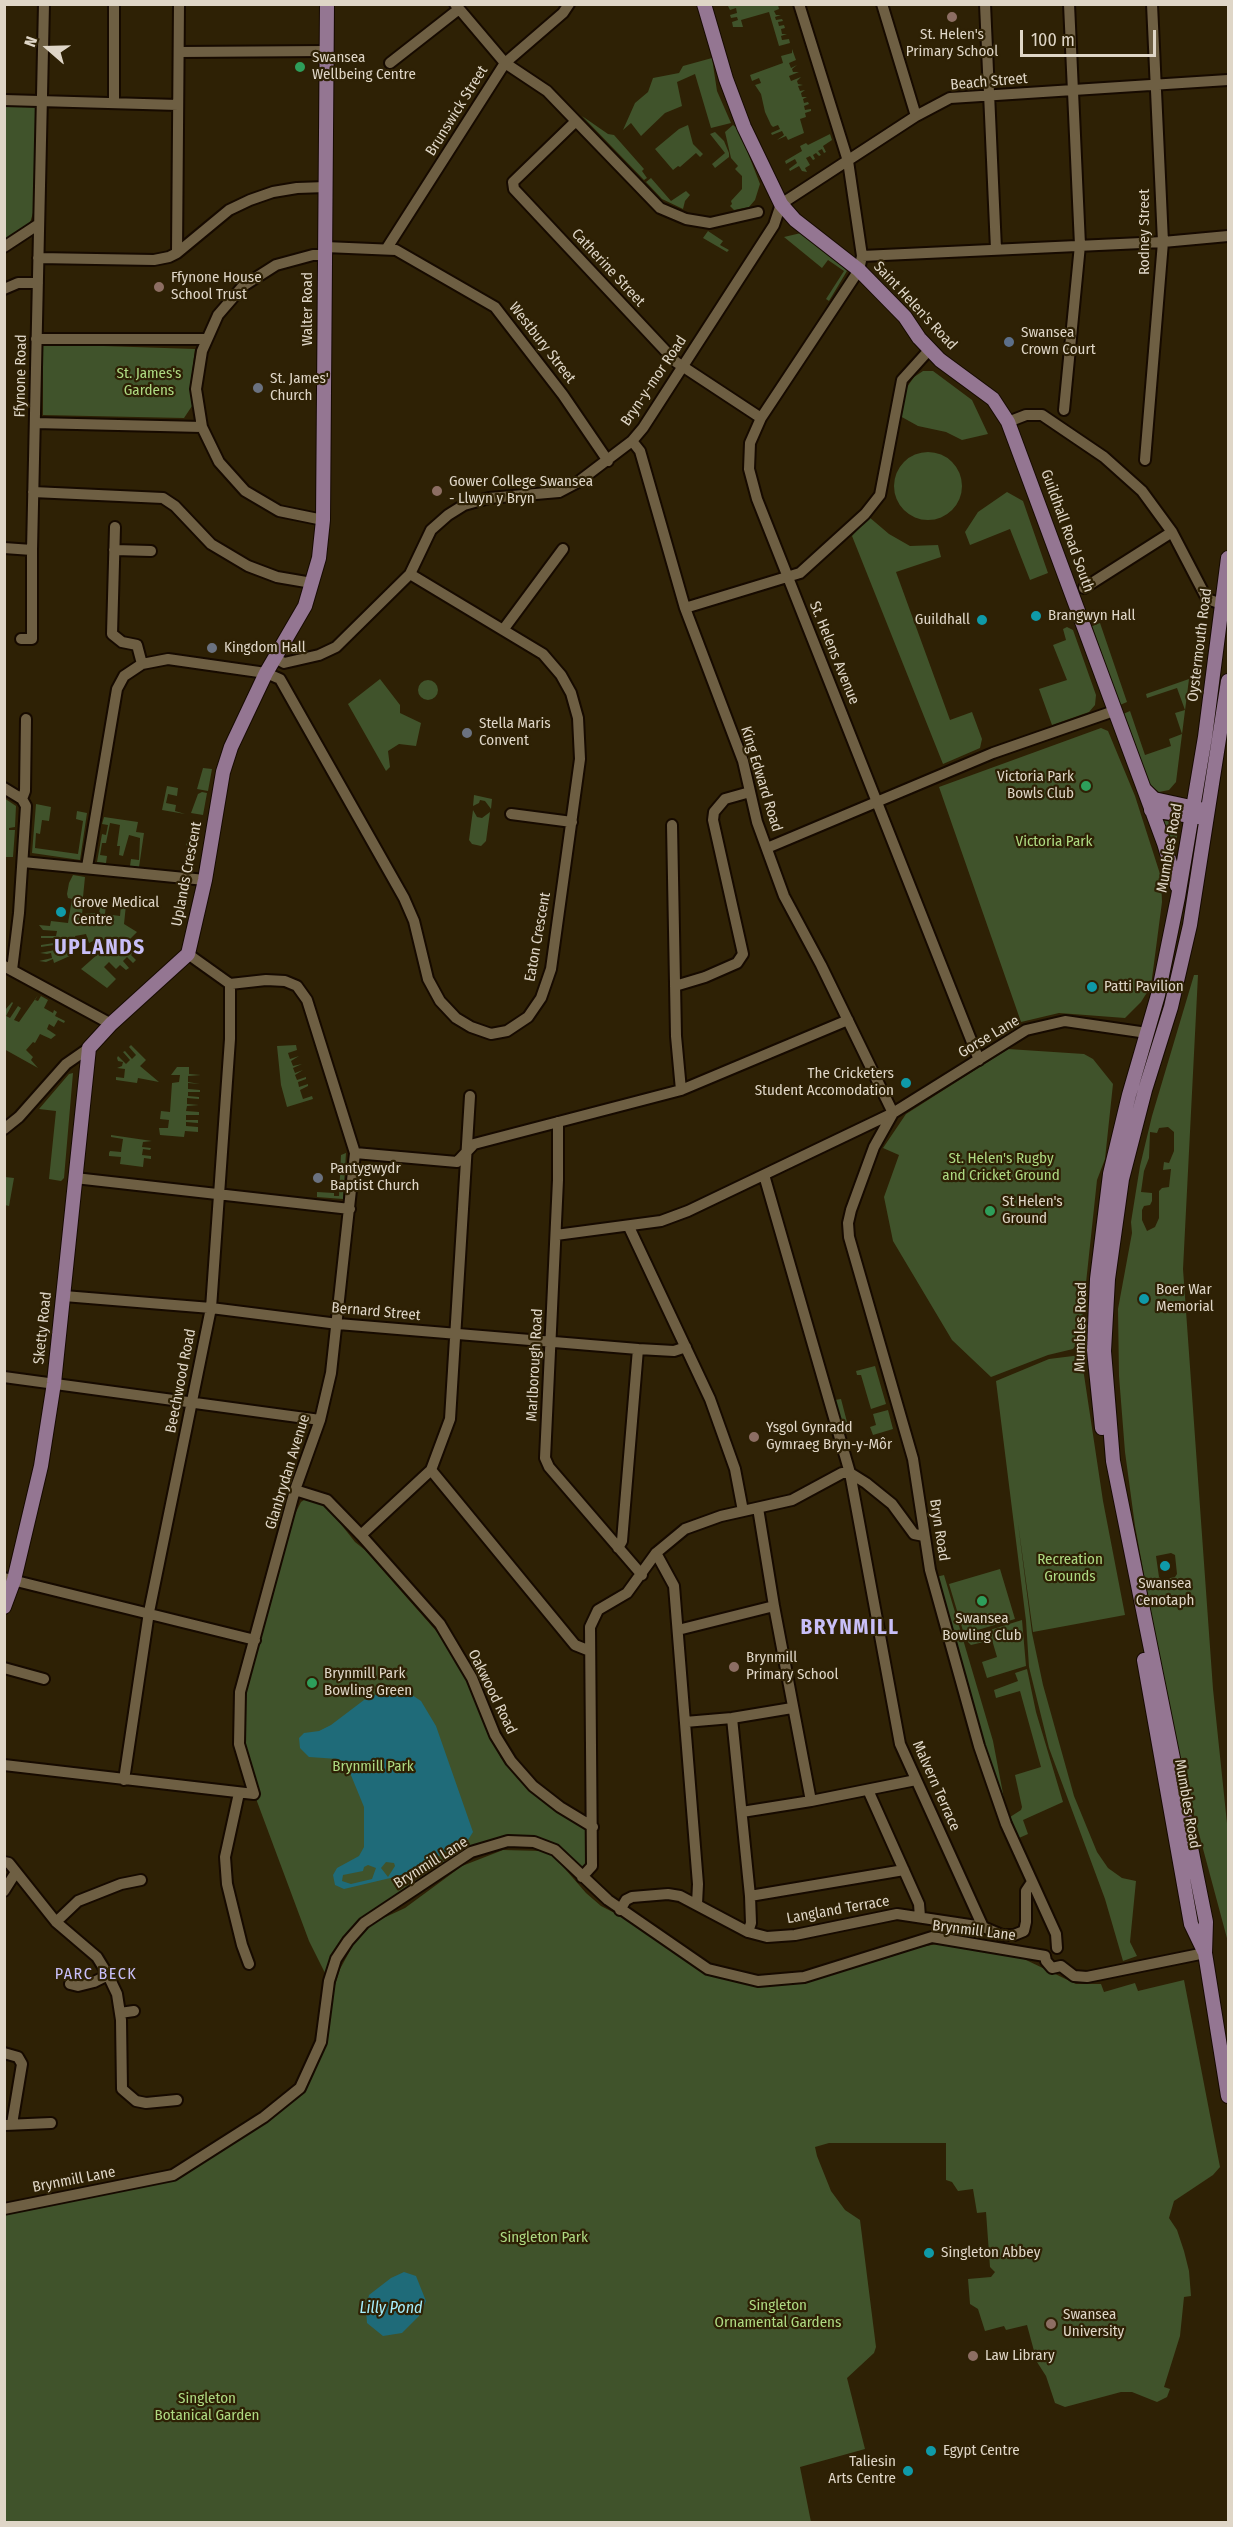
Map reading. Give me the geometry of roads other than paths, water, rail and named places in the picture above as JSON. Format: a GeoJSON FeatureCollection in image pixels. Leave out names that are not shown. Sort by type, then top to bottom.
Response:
{"type":"FeatureCollection","features":[{"type":"Feature","properties":{"kind":"main road","name":"Walter Road"},"geometry":{"type":"LineString","coordinates":[[266,674],[305,606],[319,558],[323,520],[327,4]]}},
{"type":"Feature","properties":{"kind":"main road","name":"Saint Helen's Road"},"geometry":{"type":"LineString","coordinates":[[704,4],[726,79],[744,127],[781,204],[795,220],[859,270],[905,317],[919,338],[940,360],[993,399],[1008,422]]}},
{"type":"Feature","properties":{"kind":"main road","name":"Guildhall Road South"},"geometry":{"type":"LineString","coordinates":[[1008,422],[1174,873],[1179,897]]}},
{"type":"Feature","properties":{"kind":"main road","name":"Oystermouth Road"},"geometry":{"type":"LineString","coordinates":[[1205,736],[1228,558]]}},
{"type":"Feature","properties":{"kind":"main road","name":"Uplands Crescent"},"geometry":{"type":"LineString","coordinates":[[188,954],[205,880],[223,772],[231,747],[266,674]]}},
{"type":"Feature","properties":{"kind":"main road"},"geometry":{"type":"LineString","coordinates":[[1205,837],[1196,812],[1214,779],[1228,681]]}},
{"type":"Feature","properties":{"kind":"main road","name":"Mumbles Road"},"geometry":{"type":"LineString","coordinates":[[1205,736],[1196,812],[1158,995],[1129,1095],[1110,1174],[1099,1351],[1113,1461],[1206,1922],[1205,1953],[1228,2096]]}},
{"type":"Feature","properties":{"kind":"main road"},"geometry":{"type":"LineString","coordinates":[[1173,804],[1192,785],[1200,769]]}},
{"type":"Feature","properties":{"kind":"main road","name":"Mumbles Road"},"geometry":{"type":"LineString","coordinates":[[1103,1279],[1122,1179],[1145,1090],[1171,1007],[1190,925],[1214,779]]}},
{"type":"Feature","properties":{"kind":"main road"},"geometry":{"type":"LineString","coordinates":[[1141,785],[1154,799],[1196,812]]}},
{"type":"Feature","properties":{"kind":"main road"},"geometry":{"type":"LineString","coordinates":[[1150,810],[1196,812]]}},
{"type":"Feature","properties":{"kind":"main road"},"geometry":{"type":"LineString","coordinates":[[89,1048],[111,1024],[188,954]]}},
{"type":"Feature","properties":{"kind":"main road","name":"Sketty Road"},"geometry":{"type":"LineString","coordinates":[[4,1607],[9,1579],[41,1466],[54,1383],[89,1048]]}},
{"type":"Feature","properties":{"kind":"street","name":"Ffynone Road"},"geometry":{"type":"LineString","coordinates":[[21,639],[32,639],[44,4]]}},
{"type":"Feature","properties":{"kind":"street"},"geometry":{"type":"LineString","coordinates":[[114,4],[114,103]]}},
{"type":"Feature","properties":{"kind":"street"},"geometry":{"type":"LineString","coordinates":[[177,253],[179,4]]}},
{"type":"Feature","properties":{"kind":"street","name":"Brunswick Street"},"geometry":{"type":"LineString","coordinates":[[387,248],[505,63],[563,13],[569,4]]}},
{"type":"Feature","properties":{"kind":"street"},"geometry":{"type":"LineString","coordinates":[[800,4],[848,160],[862,256],[859,270]]}},
{"type":"Feature","properties":{"kind":"street"},"geometry":{"type":"LineString","coordinates":[[882,4],[916,116]]}},
{"type":"Feature","properties":{"kind":"street"},"geometry":{"type":"LineString","coordinates":[[985,4],[996,249]]}},
{"type":"Feature","properties":{"kind":"street"},"geometry":{"type":"LineString","coordinates":[[1064,410],[1080,246],[1070,4]]}},
{"type":"Feature","properties":{"kind":"street","name":"Rodney Street"},"geometry":{"type":"LineString","coordinates":[[1145,460],[1163,242],[1152,4]]}},
{"type":"Feature","properties":{"kind":"street"},"geometry":{"type":"LineString","coordinates":[[390,63],[457,7],[505,63],[547,91],[651,201],[669,213],[710,223],[726,222],[758,212]]}},
{"type":"Feature","properties":{"kind":"street"},"geometry":{"type":"LineString","coordinates":[[179,52],[327,51]]}},
{"type":"Feature","properties":{"kind":"street","name":"Beach Street"},"geometry":{"type":"LineString","coordinates":[[781,204],[916,116],[950,98],[1228,80]]}},
{"type":"Feature","properties":{"kind":"street"},"geometry":{"type":"LineString","coordinates":[[4,100],[178,105]]}},
{"type":"Feature","properties":{"kind":"street","name":"Catherine Street"},"geometry":{"type":"LineString","coordinates":[[576,121],[513,182],[513,185],[669,355],[683,367],[761,418]]}},
{"type":"Feature","properties":{"kind":"street"},"geometry":{"type":"LineString","coordinates":[[38,258],[154,260],[177,253],[229,210],[250,200],[281,190],[326,187]]}},
{"type":"Feature","properties":{"kind":"street","name":"Bryn-y-mor Road"},"geometry":{"type":"LineString","coordinates":[[275,658],[284,663],[318,655],[336,647],[410,573],[431,530],[464,505],[498,496],[559,492],[578,482],[632,441],[683,367],[774,225],[781,204]]}},
{"type":"Feature","properties":{"kind":"street"},"geometry":{"type":"LineString","coordinates":[[4,247],[39,224]]}},
{"type":"Feature","properties":{"kind":"street"},"geometry":{"type":"LineString","coordinates":[[862,256],[1163,242],[1228,236]]}},
{"type":"Feature","properties":{"kind":"street","name":"Westbury Street"},"geometry":{"type":"LineString","coordinates":[[323,520],[314,520],[279,511],[245,491],[219,462],[202,427],[196,389],[202,351],[207,339],[218,315],[243,286],[276,266],[325,251],[387,248],[396,250],[502,314],[563,395],[608,461]]}},
{"type":"Feature","properties":{"kind":"street","name":"St. Helens Avenue"},"geometry":{"type":"LineString","coordinates":[[859,270],[761,418],[750,443],[749,470],[757,498],[979,1060]]}},
{"type":"Feature","properties":{"kind":"street"},"geometry":{"type":"LineString","coordinates":[[4,288],[18,283],[38,283]]}},
{"type":"Feature","properties":{"kind":"street"},"geometry":{"type":"LineString","coordinates":[[36,339],[207,339]]}},
{"type":"Feature","properties":{"kind":"street"},"geometry":{"type":"LineString","coordinates":[[685,608],[800,573],[830,549],[865,514],[880,495],[902,380],[930,349]]}},
{"type":"Feature","properties":{"kind":"street"},"geometry":{"type":"LineString","coordinates":[[1008,422],[1026,415],[1042,415],[1104,457],[1142,491],[1172,532],[1207,599],[1222,604]]}},
{"type":"Feature","properties":{"kind":"street"},"geometry":{"type":"LineString","coordinates":[[35,423],[202,427]]}},
{"type":"Feature","properties":{"kind":"street","name":"King Edward Road"},"geometry":{"type":"LineString","coordinates":[[632,441],[640,451],[685,608],[743,761],[757,822],[784,896],[893,1113]]}},
{"type":"Feature","properties":{"kind":"street"},"geometry":{"type":"LineString","coordinates":[[33,492],[163,498],[175,506],[211,544],[248,566],[277,578],[312,584]]}},
{"type":"Feature","properties":{"kind":"street"},"geometry":{"type":"LineString","coordinates":[[115,528],[112,634],[122,642],[141,643],[142,664]]}},
{"type":"Feature","properties":{"kind":"street"},"geometry":{"type":"LineString","coordinates":[[1084,588],[1172,532]]}},
{"type":"Feature","properties":{"kind":"street"},"geometry":{"type":"LineString","coordinates":[[4,548],[32,550]]}},
{"type":"Feature","properties":{"kind":"street"},"geometry":{"type":"LineString","coordinates":[[503,630],[563,549]]}},
{"type":"Feature","properties":{"kind":"street"},"geometry":{"type":"LineString","coordinates":[[114,550],[151,551]]}},
{"type":"Feature","properties":{"kind":"street","name":"Eaton Crescent"},"geometry":{"type":"LineString","coordinates":[[266,674],[280,680],[404,898],[414,921],[428,979],[440,1001],[456,1018],[471,1027],[491,1034],[507,1031],[528,1017],[541,998],[550,969],[572,822],[581,739],[578,718],[571,693],[561,675],[543,654],[410,573]]}},
{"type":"Feature","properties":{"kind":"street"},"geometry":{"type":"LineString","coordinates":[[87,867],[117,689],[124,676],[142,664],[168,659],[266,674]]}},
{"type":"Feature","properties":{"kind":"street"},"geometry":{"type":"LineString","coordinates":[[767,848],[993,753],[1114,711]]}},
{"type":"Feature","properties":{"kind":"street"},"geometry":{"type":"LineString","coordinates":[[22,799],[25,791],[26,719]]}},
{"type":"Feature","properties":{"kind":"street"},"geometry":{"type":"LineString","coordinates":[[4,788],[22,799],[26,806],[18,928],[8,968],[111,1024]]}},
{"type":"Feature","properties":{"kind":"street"},"geometry":{"type":"LineString","coordinates":[[675,986],[705,977],[737,963],[743,954],[713,820],[714,812],[725,799],[750,792]]}},
{"type":"Feature","properties":{"kind":"street"},"geometry":{"type":"LineString","coordinates":[[511,814],[572,822]]}},
{"type":"Feature","properties":{"kind":"street"},"geometry":{"type":"LineString","coordinates":[[672,825],[676,1036],[681,1090]]}},
{"type":"Feature","properties":{"kind":"street"},"geometry":{"type":"LineString","coordinates":[[23,862],[205,880]]}},
{"type":"Feature","properties":{"kind":"street"},"geometry":{"type":"LineString","coordinates":[[4,927],[18,928]]}},
{"type":"Feature","properties":{"kind":"street"},"geometry":{"type":"LineString","coordinates":[[188,954],[230,984],[266,980],[285,981],[297,986],[307,1000],[355,1153],[457,1162],[474,1144],[681,1090],[848,1020]]}},
{"type":"Feature","properties":{"kind":"street","name":"Beechwood Road"},"geometry":{"type":"LineString","coordinates":[[124,1780],[149,1612],[211,1308],[230,1040],[230,984]]}},
{"type":"Feature","properties":{"kind":"street","name":"Gorse Lane"},"geometry":{"type":"LineString","coordinates":[[556,1235],[661,1221],[893,1113],[1026,1030],[1065,1021],[1147,1033]]}},
{"type":"Feature","properties":{"kind":"street"},"geometry":{"type":"LineString","coordinates":[[4,1129],[19,1117],[66,1064],[89,1048]]}},
{"type":"Feature","properties":{"kind":"street"},"geometry":{"type":"LineString","coordinates":[[361,1535],[431,1470],[450,1419],[470,1096]]}},
{"type":"Feature","properties":{"kind":"street","name":"Bryn Road"},"geometry":{"type":"LineString","coordinates":[[893,1113],[874,1147],[848,1223],[849,1237],[913,1459],[930,1570],[979,1746],[1006,1824],[1056,1934],[1057,1948]]}},
{"type":"Feature","properties":{"kind":"street","name":"Marlborough Road"},"geometry":{"type":"LineString","coordinates":[[558,1122],[556,1235],[545,1458],[549,1467],[642,1575]]}},
{"type":"Feature","properties":{"kind":"street","name":"Glanbrydan Avenue"},"geometry":{"type":"LineString","coordinates":[[239,1793],[254,1794],[239,1744],[240,1692],[295,1490],[320,1420],[331,1373],[355,1153]]}},
{"type":"Feature","properties":{"kind":"street","name":"Malvern Terrace"},"geometry":{"type":"LineString","coordinates":[[764,1175],[850,1473],[900,1744],[983,1927]]}},
{"type":"Feature","properties":{"kind":"street"},"geometry":{"type":"LineString","coordinates":[[75,1178],[350,1209]]}},
{"type":"Feature","properties":{"kind":"street"},"geometry":{"type":"LineString","coordinates":[[629,1227],[723,1432],[735,1469],[743,1511]]}},
{"type":"Feature","properties":{"kind":"street","name":"Bernard Street"},"geometry":{"type":"LineString","coordinates":[[64,1296],[211,1308],[338,1324],[638,1349],[674,1351],[686,1347]]}},
{"type":"Feature","properties":{"kind":"street"},"geometry":{"type":"LineString","coordinates":[[618,1548],[622,1541],[638,1349]]}},
{"type":"Feature","properties":{"kind":"street"},"geometry":{"type":"LineString","coordinates":[[4,1377],[320,1420]]}},
{"type":"Feature","properties":{"kind":"street"},"geometry":{"type":"LineString","coordinates":[[431,1470],[575,1645],[590,1651]]}},
{"type":"Feature","properties":{"kind":"street"},"geometry":{"type":"LineString","coordinates":[[582,1877],[592,1866],[590,1627],[598,1610],[627,1593],[656,1553],[685,1529],[743,1511],[792,1500],[832,1476],[842,1473],[850,1473],[866,1483],[892,1504],[914,1534],[924,1536]]}},
{"type":"Feature","properties":{"kind":"street","name":"Oakwood Road"},"geometry":{"type":"LineString","coordinates":[[295,1490],[327,1500],[440,1624],[472,1678],[495,1735],[511,1761],[533,1786],[560,1807],[593,1827]]}},
{"type":"Feature","properties":{"kind":"street"},"geometry":{"type":"LineString","coordinates":[[758,1508],[792,1708],[811,1801]]}},
{"type":"Feature","properties":{"kind":"street"},"geometry":{"type":"LineString","coordinates":[[656,1553],[674,1586],[698,1904]]}},
{"type":"Feature","properties":{"kind":"street"},"geometry":{"type":"LineString","coordinates":[[9,1579],[255,1640]]}},
{"type":"Feature","properties":{"kind":"street"},"geometry":{"type":"LineString","coordinates":[[678,1630],[774,1606]]}},
{"type":"Feature","properties":{"kind":"street"},"geometry":{"type":"LineString","coordinates":[[4,1668],[44,1679]]}},
{"type":"Feature","properties":{"kind":"street"},"geometry":{"type":"LineString","coordinates":[[685,1722],[732,1718],[792,1708]]}},
{"type":"Feature","properties":{"kind":"street"},"geometry":{"type":"LineString","coordinates":[[732,1718],[750,1896],[751,1923],[748,1932]]}},
{"type":"Feature","properties":{"kind":"street"},"geometry":{"type":"LineString","coordinates":[[4,1765],[239,1793],[225,1857],[226,1884],[249,1964]]}},
{"type":"Feature","properties":{"kind":"street"},"geometry":{"type":"LineString","coordinates":[[742,1812],[916,1780]]}},
{"type":"Feature","properties":{"kind":"street"},"geometry":{"type":"LineString","coordinates":[[868,1790],[919,1904],[920,1917]]}},
{"type":"Feature","properties":{"kind":"street","name":"Brynmill Lane"},"geometry":{"type":"LineString","coordinates":[[4,2209],[173,2175],[264,2117],[300,2088],[321,2042],[329,1981],[336,1959],[348,1941],[364,1923],[471,1852],[508,1841],[534,1842],[555,1850],[594,1890],[708,1970],[758,1981],[804,1977],[932,1937],[1045,1956],[1048,1965],[1052,1968],[1061,1966],[1074,1976],[1087,1977],[1205,1953]]}},
{"type":"Feature","properties":{"kind":"street"},"geometry":{"type":"LineString","coordinates":[[4,1862],[9,1863],[56,1922],[97,1957],[108,1975],[117,1994],[120,2016],[122,2089],[136,2101],[146,2103],[177,2100]]}},
{"type":"Feature","properties":{"kind":"street"},"geometry":{"type":"LineString","coordinates":[[750,1896],[904,1870]]}},
{"type":"Feature","properties":{"kind":"street"},"geometry":{"type":"LineString","coordinates":[[4,1891],[16,1872]]}},
{"type":"Feature","properties":{"kind":"street"},"geometry":{"type":"LineString","coordinates":[[56,1922],[78,1901],[121,1884],[141,1880]]}},
{"type":"Feature","properties":{"kind":"street","name":"Langland Terrace"},"geometry":{"type":"LineString","coordinates":[[620,1910],[626,1900],[632,1897],[668,1894],[680,1896],[698,1904],[748,1932],[767,1937],[795,1935],[897,1914],[983,1927],[1002,1935],[1023,1931],[1026,1922],[1026,1891],[1032,1882]]}},
{"type":"Feature","properties":{"kind":"street"},"geometry":{"type":"LineString","coordinates":[[1045,1956],[1057,1948],[1065,1956],[1061,1966]]}},
{"type":"Feature","properties":{"kind":"street"},"geometry":{"type":"LineString","coordinates":[[70,1984],[78,1986],[108,1975]]}},
{"type":"Feature","properties":{"kind":"street"},"geometry":{"type":"LineString","coordinates":[[120,2016],[134,2011]]}},
{"type":"Feature","properties":{"kind":"street"},"geometry":{"type":"LineString","coordinates":[[4,2053],[18,2057],[22,2064],[8,2125],[51,2122]]}},
{"type":"Feature","properties":{"kind":"water"},"geometry":{"type":"Polygon","coordinates":[[[396,1691],[409,1693],[421,1701],[436,1726],[473,1832],[468,1840],[403,1875],[344,1889],[335,1885],[333,1875],[337,1868],[359,1856],[364,1847],[364,1807],[346,1763],[338,1759],[309,1757],[300,1748],[299,1738],[304,1733],[319,1731],[331,1725],[364,1700],[380,1693],[396,1691]],[[386,1862],[381,1868],[388,1877],[395,1866],[394,1863],[386,1862]],[[368,1865],[363,1871],[343,1875],[342,1881],[351,1884],[372,1879],[376,1868],[368,1865]]]}},
{"type":"Feature","properties":{"kind":"water","name":"Lilly Pond"},"geometry":{"type":"Polygon","coordinates":[[[404,2272],[416,2276],[426,2301],[419,2316],[402,2333],[383,2336],[367,2323],[366,2309],[369,2295],[391,2278],[404,2272]]]}},
{"type":"Feature","properties":{"kind":"place","name":"St. Helen's Primary School"},"geometry":{"type":"Point","coordinates":[952,17]}},
{"type":"Feature","properties":{"kind":"place","name":"Swansea Wellbeing Centre"},"geometry":{"type":"Point","coordinates":[300,67]}},
{"type":"Feature","properties":{"kind":"place","name":"Ffynone House School Trust"},"geometry":{"type":"Point","coordinates":[159,287]}},
{"type":"Feature","properties":{"kind":"place","name":"Swansea Crown Court"},"geometry":{"type":"Point","coordinates":[1009,342]}},
{"type":"Feature","properties":{"kind":"place","name":"St. James' Church"},"geometry":{"type":"Point","coordinates":[258,388]}},
{"type":"Feature","properties":{"kind":"place","name":"Gower College Swansea - Llwyn y Bryn"},"geometry":{"type":"Point","coordinates":[437,491]}},
{"type":"Feature","properties":{"kind":"place","name":"Brangwyn Hall"},"geometry":{"type":"Point","coordinates":[1036,616]}},
{"type":"Feature","properties":{"kind":"place","name":"Guildhall"},"geometry":{"type":"Point","coordinates":[982,620]}},
{"type":"Feature","properties":{"kind":"place","name":"Kingdom Hall"},"geometry":{"type":"Point","coordinates":[212,648]}},
{"type":"Feature","properties":{"kind":"place","name":"Stella Maris Convent"},"geometry":{"type":"Point","coordinates":[467,733]}},
{"type":"Feature","properties":{"kind":"place","name":"Victoria Park Bowls Club"},"geometry":{"type":"Point","coordinates":[1086,786]}},
{"type":"Feature","properties":{"kind":"place","name":"Grove Medical Centre"},"geometry":{"type":"Point","coordinates":[61,912]}},
{"type":"Feature","properties":{"kind":"place","name":"Patti Pavilion"},"geometry":{"type":"Point","coordinates":[1092,987]}},
{"type":"Feature","properties":{"kind":"place","name":"The Cricketers Student Accomodation"},"geometry":{"type":"Point","coordinates":[906,1083]}},
{"type":"Feature","properties":{"kind":"place","name":"Pantygwydr Baptist Church"},"geometry":{"type":"Point","coordinates":[318,1178]}},
{"type":"Feature","properties":{"kind":"place","name":"St Helen's Ground"},"geometry":{"type":"Point","coordinates":[990,1211]}},
{"type":"Feature","properties":{"kind":"place","name":"Boer War Memorial"},"geometry":{"type":"Point","coordinates":[1144,1299]}},
{"type":"Feature","properties":{"kind":"place","name":"Ysgol Gynradd Gymraeg Bryn-y-Môr"},"geometry":{"type":"Point","coordinates":[754,1437]}},
{"type":"Feature","properties":{"kind":"place","name":"Swansea Cenotaph"},"geometry":{"type":"Point","coordinates":[1165,1566]}},
{"type":"Feature","properties":{"kind":"place","name":"Swansea Bowling Club"},"geometry":{"type":"Point","coordinates":[982,1601]}},
{"type":"Feature","properties":{"kind":"place","name":"Brynmill Primary School"},"geometry":{"type":"Point","coordinates":[734,1667]}},
{"type":"Feature","properties":{"kind":"place","name":"Brynmill Park Bowling Green"},"geometry":{"type":"Point","coordinates":[312,1683]}},
{"type":"Feature","properties":{"kind":"place","name":"Singleton Abbey"},"geometry":{"type":"Point","coordinates":[929,2253]}},
{"type":"Feature","properties":{"kind":"place","name":"Swansea University"},"geometry":{"type":"Point","coordinates":[1051,2324]}},
{"type":"Feature","properties":{"kind":"place","name":"Law Library"},"geometry":{"type":"Point","coordinates":[973,2356]}},
{"type":"Feature","properties":{"kind":"place","name":"Egypt Centre"},"geometry":{"type":"Point","coordinates":[931,2451]}},
{"type":"Feature","properties":{"kind":"place","name":"Taliesin Arts Centre"},"geometry":{"type":"Point","coordinates":[908,2471]}},
{"type":"Feature","properties":{"kind":"district","name":"UPLANDS"},"geometry":{"type":"Point","coordinates":[100,948]}},
{"type":"Feature","properties":{"kind":"district","name":"BRYNMILL"},"geometry":{"type":"Point","coordinates":[850,1628]}},
{"type":"Feature","properties":{"kind":"district","name":"PARC BECK"},"geometry":{"type":"Point","coordinates":[96,1975]}},
{"type":"Feature","properties":{"kind":"park label","name":"St. James's Gardens"},"geometry":{"type":"Point","coordinates":[149,382]}},
{"type":"Feature","properties":{"kind":"park label","name":"Victoria Park"},"geometry":{"type":"Point","coordinates":[1054,842]}},
{"type":"Feature","properties":{"kind":"park label","name":"St. Helen's Rugby and Cricket Ground"},"geometry":{"type":"Point","coordinates":[1001,1168]}},
{"type":"Feature","properties":{"kind":"park label","name":"Recreation Grounds"},"geometry":{"type":"Point","coordinates":[1070,1568]}},
{"type":"Feature","properties":{"kind":"park label","name":"Brynmill Park"},"geometry":{"type":"Point","coordinates":[373,1767]}},
{"type":"Feature","properties":{"kind":"park label","name":"Singleton Park"},"geometry":{"type":"Point","coordinates":[544,2238]}},
{"type":"Feature","properties":{"kind":"park label","name":"Singleton Ornamental Gardens"},"geometry":{"type":"Point","coordinates":[778,2314]}},
{"type":"Feature","properties":{"kind":"park label","name":"Singleton Botanical Garden"},"geometry":{"type":"Point","coordinates":[207,2408]}}]}
